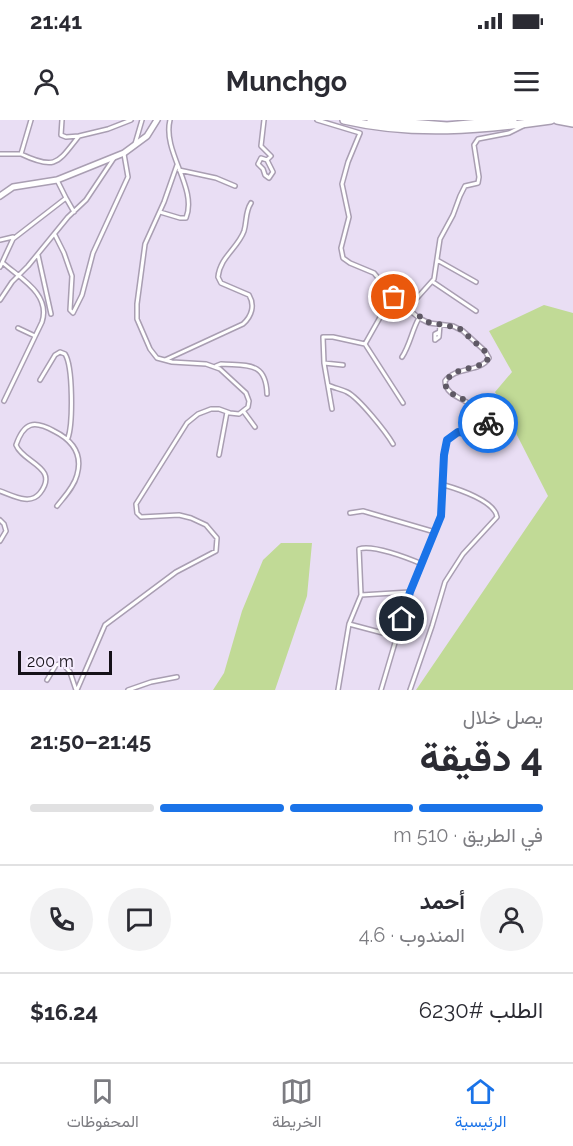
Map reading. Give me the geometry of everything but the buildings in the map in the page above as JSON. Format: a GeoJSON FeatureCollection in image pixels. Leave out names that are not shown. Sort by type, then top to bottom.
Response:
{"type":"FeatureCollection","features":[{"type":"Feature","properties":{"kind":"highway"},"geometry":{"type":"LineString","coordinates":[[344,120],[374,126],[433,131],[470,130],[551,120]]}},
{"type":"Feature","properties":{"kind":"highway"},"geometry":{"type":"LineString","coordinates":[[371,120],[447,126],[513,120]]}},
{"type":"Feature","properties":{"kind":"highway"},"geometry":{"type":"LineString","coordinates":[[557,120],[573,123]]}},
{"type":"Feature","properties":{"kind":"main road"},"geometry":{"type":"LineString","coordinates":[[0,196],[13,187],[57,180],[114,158],[147,136],[157,120]]}},
{"type":"Feature","properties":{"kind":"street"},"geometry":{"type":"LineString","coordinates":[[21,154],[31,120]]}},
{"type":"Feature","properties":{"kind":"street"},"geometry":{"type":"LineString","coordinates":[[62,120],[62,136],[79,136],[108,129],[131,120]]}},
{"type":"Feature","properties":{"kind":"street"},"geometry":{"type":"LineString","coordinates":[[133,147],[142,120]]}},
{"type":"Feature","properties":{"kind":"street"},"geometry":{"type":"LineString","coordinates":[[160,212],[180,218],[187,217],[188,198],[177,165],[169,128],[170,120]]}},
{"type":"Feature","properties":{"kind":"street"},"geometry":{"type":"LineString","coordinates":[[264,120],[261,146],[265,152],[271,154],[267,160]]}},
{"type":"Feature","properties":{"kind":"street"},"geometry":{"type":"LineString","coordinates":[[320,120],[360,133],[342,184],[349,217],[341,248],[342,256],[350,263],[374,273],[394,297],[419,318],[429,323],[453,326],[463,331],[485,351],[489,358],[482,365],[455,372],[445,381],[449,393],[479,410],[489,429],[484,435],[458,432],[450,436],[445,447],[443,508],[410,592],[381,690]]}},
{"type":"Feature","properties":{"kind":"street"},"geometry":{"type":"LineString","coordinates":[[406,306],[417,298],[432,281],[440,239],[465,186],[475,184],[479,180],[474,150],[475,141],[508,133],[530,123]]}},
{"type":"Feature","properties":{"kind":"street"},"geometry":{"type":"LineString","coordinates":[[0,154],[21,154],[37,160],[55,162],[62,158],[79,136]]}},
{"type":"Feature","properties":{"kind":"street"},"geometry":{"type":"LineString","coordinates":[[55,235],[72,276],[70,310],[73,313],[82,296],[93,253],[128,177],[124,153]]}},
{"type":"Feature","properties":{"kind":"street"},"geometry":{"type":"LineString","coordinates":[[0,300],[18,276],[90,195],[114,158]]}},
{"type":"Feature","properties":{"kind":"street"},"geometry":{"type":"LineString","coordinates":[[261,158],[267,160],[273,172],[269,178],[258,164],[261,158]]}},
{"type":"Feature","properties":{"kind":"street"},"geometry":{"type":"LineString","coordinates":[[177,165],[160,212],[145,244],[136,311],[137,319],[150,349],[157,358],[163,361],[256,368],[265,376],[267,394]]}},
{"type":"Feature","properties":{"kind":"street"},"geometry":{"type":"LineString","coordinates":[[179,170],[216,178],[235,186]]}},
{"type":"Feature","properties":{"kind":"street"},"geometry":{"type":"LineString","coordinates":[[57,180],[74,212]]}},
{"type":"Feature","properties":{"kind":"street"},"geometry":{"type":"LineString","coordinates":[[0,240],[14,237],[66,198]]}},
{"type":"Feature","properties":{"kind":"street"},"geometry":{"type":"LineString","coordinates":[[163,361],[243,324],[248,319],[253,309],[250,297],[247,293],[221,283],[218,277],[224,260],[243,232],[246,212],[251,203]]}},
{"type":"Feature","properties":{"kind":"street"},"geometry":{"type":"LineString","coordinates":[[0,267],[14,237]]}},
{"type":"Feature","properties":{"kind":"street"},"geometry":{"type":"LineString","coordinates":[[38,255],[51,314]]}},
{"type":"Feature","properties":{"kind":"street"},"geometry":{"type":"LineString","coordinates":[[437,260],[476,282]]}},
{"type":"Feature","properties":{"kind":"street"},"geometry":{"type":"LineString","coordinates":[[3,263],[36,291],[44,307],[44,317],[36,336],[4,401]]}},
{"type":"Feature","properties":{"kind":"street"},"geometry":{"type":"LineString","coordinates":[[432,281],[476,310]]}},
{"type":"Feature","properties":{"kind":"street"},"geometry":{"type":"LineString","coordinates":[[365,344],[391,298],[394,297]]}},
{"type":"Feature","properties":{"kind":"street"},"geometry":{"type":"LineString","coordinates":[[402,357],[419,318]]}},
{"type":"Feature","properties":{"kind":"street"},"geometry":{"type":"LineString","coordinates":[[439,332],[440,325]]}},
{"type":"Feature","properties":{"kind":"street"},"geometry":{"type":"LineString","coordinates":[[18,328],[36,336]]}},
{"type":"Feature","properties":{"kind":"street"},"geometry":{"type":"LineString","coordinates":[[332,409],[324,363],[322,339],[324,336],[365,344],[403,403]]}},
{"type":"Feature","properties":{"kind":"street"},"geometry":{"type":"LineString","coordinates":[[40,380],[56,355],[60,352],[65,354],[69,363],[71,424],[68,438]]}},
{"type":"Feature","properties":{"kind":"street"},"geometry":{"type":"LineString","coordinates":[[324,363],[343,365]]}},
{"type":"Feature","properties":{"kind":"street"},"geometry":{"type":"LineString","coordinates":[[77,690],[105,625],[176,572],[216,551],[217,538],[206,525],[179,516],[141,517],[137,513],[136,504],[191,419],[211,409],[219,409],[236,415],[244,412],[248,407],[249,401],[246,393],[224,372],[214,366]]}},
{"type":"Feature","properties":{"kind":"street"},"geometry":{"type":"LineString","coordinates":[[328,385],[347,392],[355,398],[388,435],[393,444]]}},
{"type":"Feature","properties":{"kind":"street"},"geometry":{"type":"LineString","coordinates":[[330,397],[338,389]]}},
{"type":"Feature","properties":{"kind":"street"},"geometry":{"type":"LineString","coordinates":[[219,455],[227,412]]}},
{"type":"Feature","properties":{"kind":"street"},"geometry":{"type":"LineString","coordinates":[[244,412],[255,427]]}},
{"type":"Feature","properties":{"kind":"street"},"geometry":{"type":"LineString","coordinates":[[0,491],[29,500],[35,498],[42,489],[45,480],[43,471],[39,465],[23,455],[16,446],[19,437],[28,425],[42,424],[68,438],[78,458],[78,473],[73,486],[57,506]]}},
{"type":"Feature","properties":{"kind":"street"},"geometry":{"type":"LineString","coordinates":[[410,690],[445,582],[463,554],[497,517],[493,508],[464,492],[444,485]]}},
{"type":"Feature","properties":{"kind":"street"},"geometry":{"type":"LineString","coordinates":[[350,513],[363,511],[435,532]]}},
{"type":"Feature","properties":{"kind":"street"},"geometry":{"type":"LineString","coordinates":[[0,520],[6,531],[0,542]]}},
{"type":"Feature","properties":{"kind":"street"},"geometry":{"type":"LineString","coordinates":[[338,690],[349,624],[361,595],[358,552],[360,548],[373,549],[422,564]]}},
{"type":"Feature","properties":{"kind":"street"},"geometry":{"type":"LineString","coordinates":[[361,595],[410,592]]}},
{"type":"Feature","properties":{"kind":"street"},"geometry":{"type":"LineString","coordinates":[[349,624],[398,637]]}},
{"type":"Feature","properties":{"kind":"street"},"geometry":{"type":"LineString","coordinates":[[47,680],[56,665],[62,663],[70,672],[77,690]]}},
{"type":"Feature","properties":{"kind":"street"},"geometry":{"type":"LineString","coordinates":[[128,690],[151,682],[177,677]]}},
{"type":"Feature","properties":{"kind":"green space"},"geometry":{"type":"Polygon","coordinates":[[[544,305],[573,313],[573,690],[416,690],[548,496],[495,392],[512,372],[489,331],[544,305]]]}},
{"type":"Feature","properties":{"kind":"green space"},"geometry":{"type":"Polygon","coordinates":[[[281,543],[312,543],[307,596],[275,690],[213,690],[224,673],[242,611],[263,560],[281,543]]]}},
{"type":"Feature","properties":{"kind":"way so far"},"geometry":{"type":"LineString","coordinates":[[394,297],[427,322],[459,328],[488,354],[487,362],[455,372],[445,381],[449,393],[471,403],[488,423]]}},
{"type":"Feature","properties":{"kind":"route"},"geometry":{"type":"LineString","coordinates":[[402,619],[410,592],[441,516],[444,455],[447,440],[458,432],[484,435],[489,429],[488,423]]}}]}
